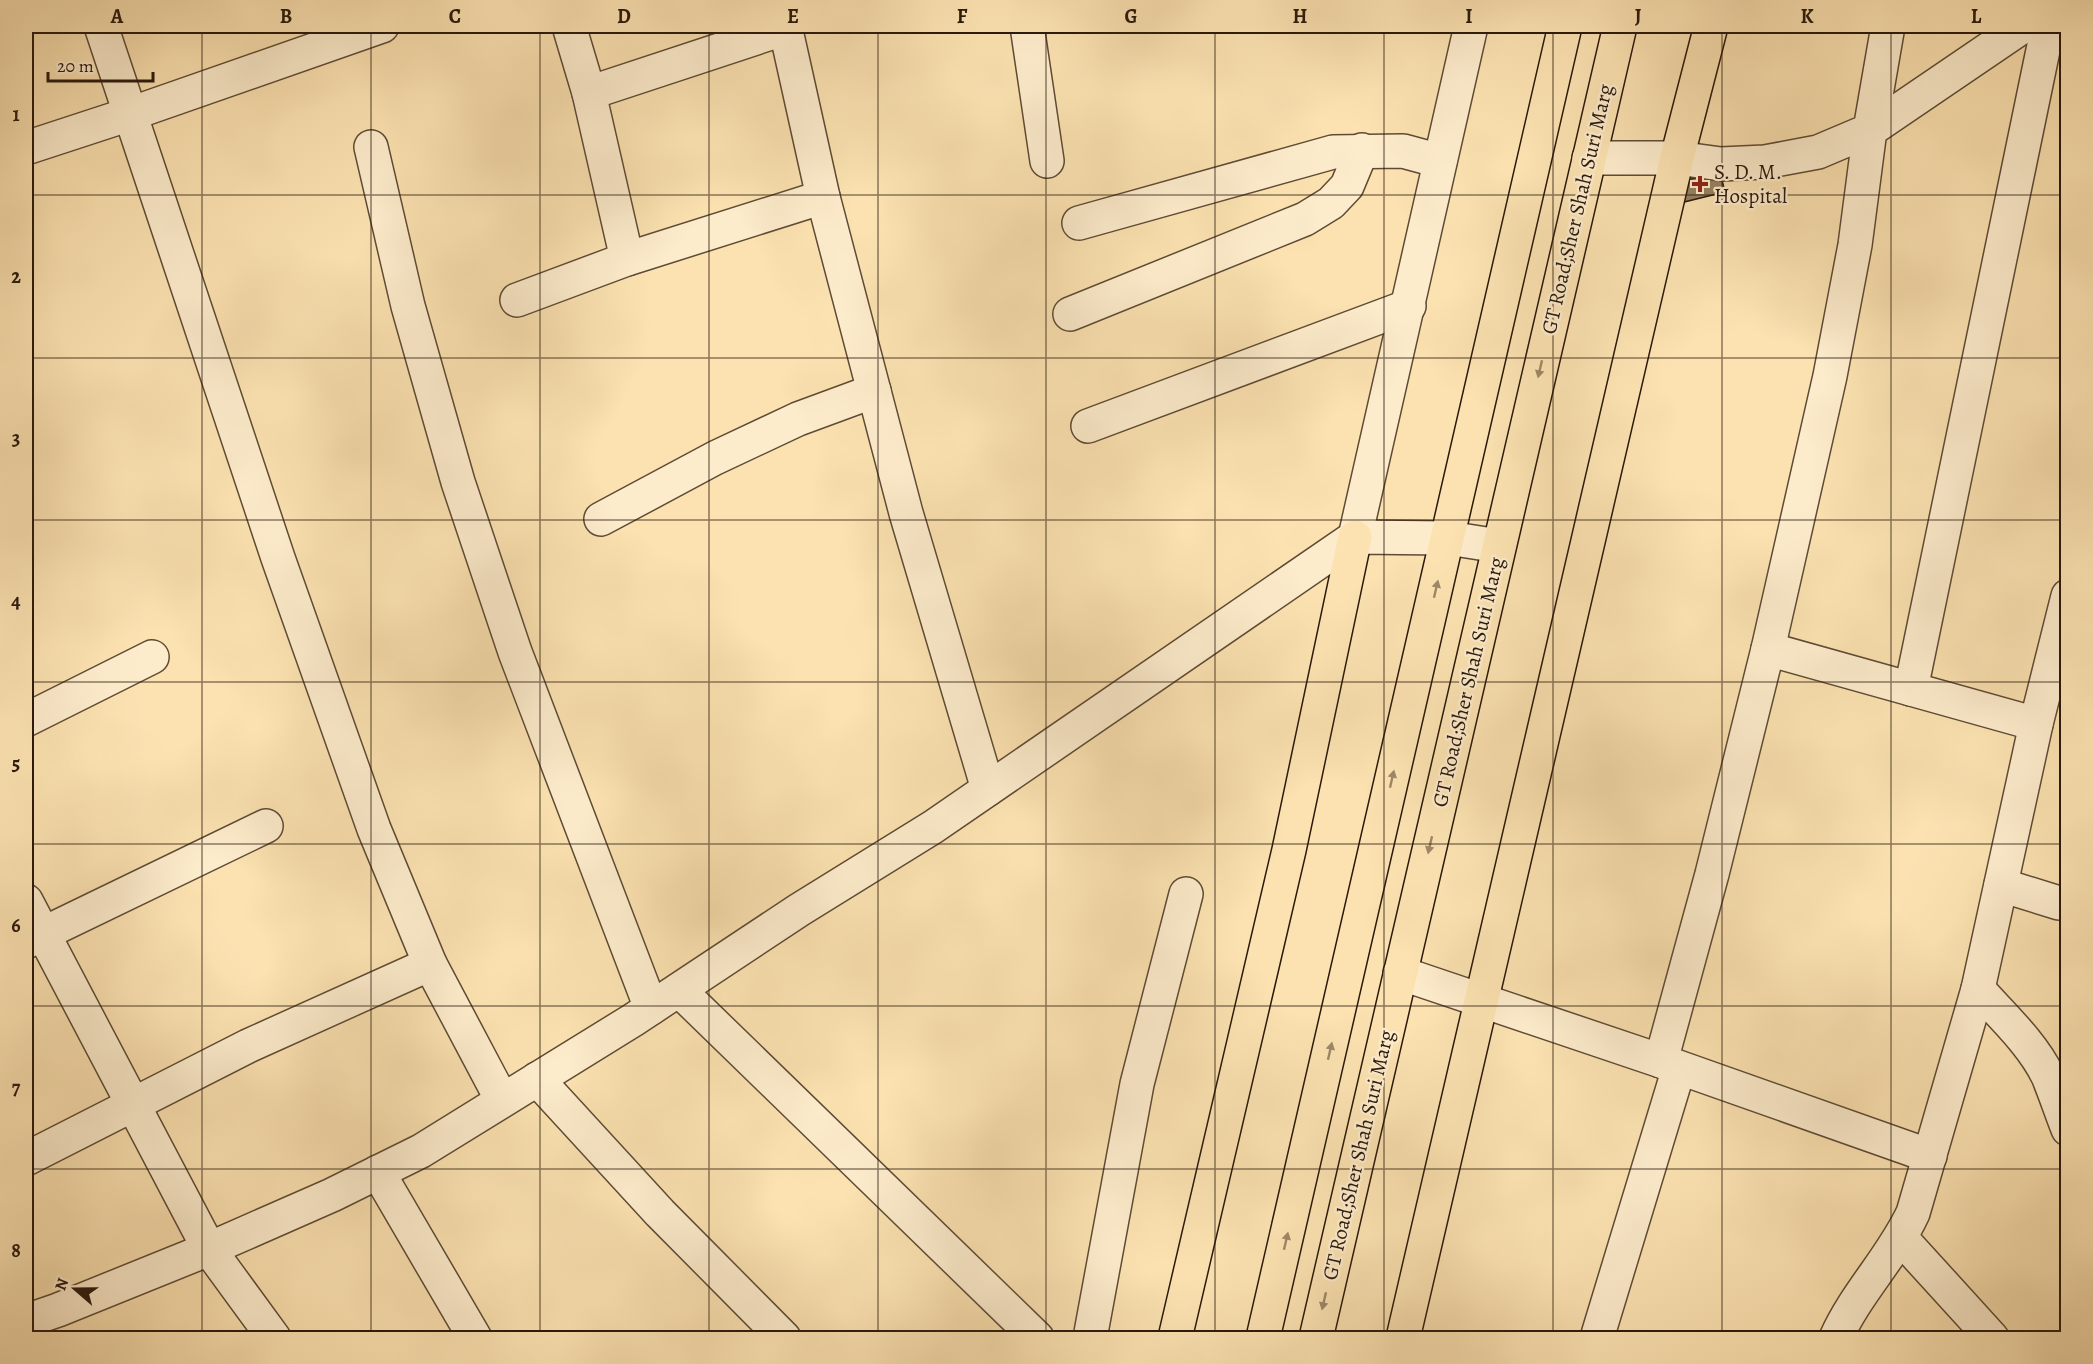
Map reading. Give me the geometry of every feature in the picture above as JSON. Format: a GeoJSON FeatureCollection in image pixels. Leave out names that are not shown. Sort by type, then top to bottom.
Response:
{"type":"FeatureCollection","features":[{"type":"Feature","properties":{"kind":"main road"},"geometry":{"type":"LineString","coordinates":[[1263,1338],[1565,26]]}},
{"type":"Feature","properties":{"kind":"main road","name":"GT Road;Sher Shah Suri Marg"},"geometry":{"type":"LineString","coordinates":[[1316,1338],[1620,26]]}},
{"type":"Feature","properties":{"kind":"main road"},"geometry":{"type":"LineString","coordinates":[[1403,1338],[1677,158],[1711,26]]}},
{"type":"Feature","properties":{"kind":"main road"},"geometry":{"type":"LineString","coordinates":[[1175,1338],[1289,850],[1355,537]]}},
{"type":"Feature","properties":{"kind":"street"},"geometry":{"type":"LineString","coordinates":[[101,26],[326,698],[374,829],[430,964],[502,1100]]}},
{"type":"Feature","properties":{"kind":"street"},"geometry":{"type":"LineString","coordinates":[[26,148],[382,26]]}},
{"type":"Feature","properties":{"kind":"street"},"geometry":{"type":"LineString","coordinates":[[569,26],[589,93],[627,259]]}},
{"type":"Feature","properties":{"kind":"street"},"geometry":{"type":"LineString","coordinates":[[1028,26],[1047,161]]}},
{"type":"Feature","properties":{"kind":"street"},"geometry":{"type":"LineString","coordinates":[[1355,537],[1472,26]]}},
{"type":"Feature","properties":{"kind":"street"},"geometry":{"type":"LineString","coordinates":[[1597,1338],[1670,1065],[1712,874],[1768,649],[1832,365],[1856,244],[1870,130],[1888,26]]}},
{"type":"Feature","properties":{"kind":"street"},"geometry":{"type":"LineString","coordinates":[[1589,158],[1677,158],[1721,164],[1765,162],[1818,152],[1870,130],[2024,26]]}},
{"type":"Feature","properties":{"kind":"street"},"geometry":{"type":"LineString","coordinates":[[1911,689],[2048,26]]}},
{"type":"Feature","properties":{"kind":"street"},"geometry":{"type":"LineString","coordinates":[[589,93],[786,27],[823,196],[874,392],[912,535],[988,789]]}},
{"type":"Feature","properties":{"kind":"street"},"geometry":{"type":"LineString","coordinates":[[371,147],[408,306],[459,482],[515,652],[651,1008]]}},
{"type":"Feature","properties":{"kind":"street"},"geometry":{"type":"LineString","coordinates":[[1070,314],[1305,219],[1331,203],[1347,186],[1362,150]]}},
{"type":"Feature","properties":{"kind":"street"},"geometry":{"type":"LineString","coordinates":[[1079,223],[1333,152],[1402,151],[1440,161]]}},
{"type":"Feature","properties":{"kind":"street"},"geometry":{"type":"LineString","coordinates":[[517,300],[627,259],[823,196]]}},
{"type":"Feature","properties":{"kind":"street"},"geometry":{"type":"LineString","coordinates":[[1088,426],[1409,306]]}},
{"type":"Feature","properties":{"kind":"street"},"geometry":{"type":"LineString","coordinates":[[601,519],[726,453],[798,419],[874,392]]}},
{"type":"Feature","properties":{"kind":"street"},"geometry":{"type":"LineString","coordinates":[[26,1321],[58,1311],[209,1249],[332,1195],[421,1151],[651,1008],[988,789],[1355,537],[1448,538],[1499,546]]}},
{"type":"Feature","properties":{"kind":"street"},"geometry":{"type":"LineString","coordinates":[[1836,1338],[1845,1317],[1901,1238],[1913,1213],[1978,989],[2036,724],[2067,596]]}},
{"type":"Feature","properties":{"kind":"street"},"geometry":{"type":"LineString","coordinates":[[1768,649],[2036,724]]}},
{"type":"Feature","properties":{"kind":"street"},"geometry":{"type":"LineString","coordinates":[[26,720],[152,657]]}},
{"type":"Feature","properties":{"kind":"street"},"geometry":{"type":"LineString","coordinates":[[34,938],[266,826]]}},
{"type":"Feature","properties":{"kind":"street"},"geometry":{"type":"LineString","coordinates":[[2001,885],[2059,903],[2067,902]]}},
{"type":"Feature","properties":{"kind":"street"},"geometry":{"type":"LineString","coordinates":[[1090,1338],[1137,1084],[1186,894]]}},
{"type":"Feature","properties":{"kind":"street"},"geometry":{"type":"LineString","coordinates":[[26,901],[34,938],[133,1104],[209,1249],[274,1338]]}},
{"type":"Feature","properties":{"kind":"street"},"geometry":{"type":"LineString","coordinates":[[26,1159],[248,1046],[430,964]]}},
{"type":"Feature","properties":{"kind":"street"},"geometry":{"type":"LineString","coordinates":[[1400,973],[1930,1156]]}},
{"type":"Feature","properties":{"kind":"street"},"geometry":{"type":"LineString","coordinates":[[1978,989],[2035,1056],[2047,1076],[2067,1129]]}},
{"type":"Feature","properties":{"kind":"street"},"geometry":{"type":"LineString","coordinates":[[679,990],[1037,1338]]}},
{"type":"Feature","properties":{"kind":"street"},"geometry":{"type":"LineString","coordinates":[[537,1079],[660,1213],[784,1338]]}},
{"type":"Feature","properties":{"kind":"street"},"geometry":{"type":"LineString","coordinates":[[378,1172],[475,1338]]}},
{"type":"Feature","properties":{"kind":"street"},"geometry":{"type":"LineString","coordinates":[[1901,1238],[1992,1338]]}},
{"type":"Feature","properties":{"kind":"building"},"geometry":{"type":"Polygon","coordinates":[[[1720,172],[1725,192],[1680,203],[1675,183],[1720,172]]]}},
{"type":"Feature","properties":{"kind":"place","name":"S. D. M. Hospital"},"geometry":{"type":"Point","coordinates":[1700,184]}}]}
